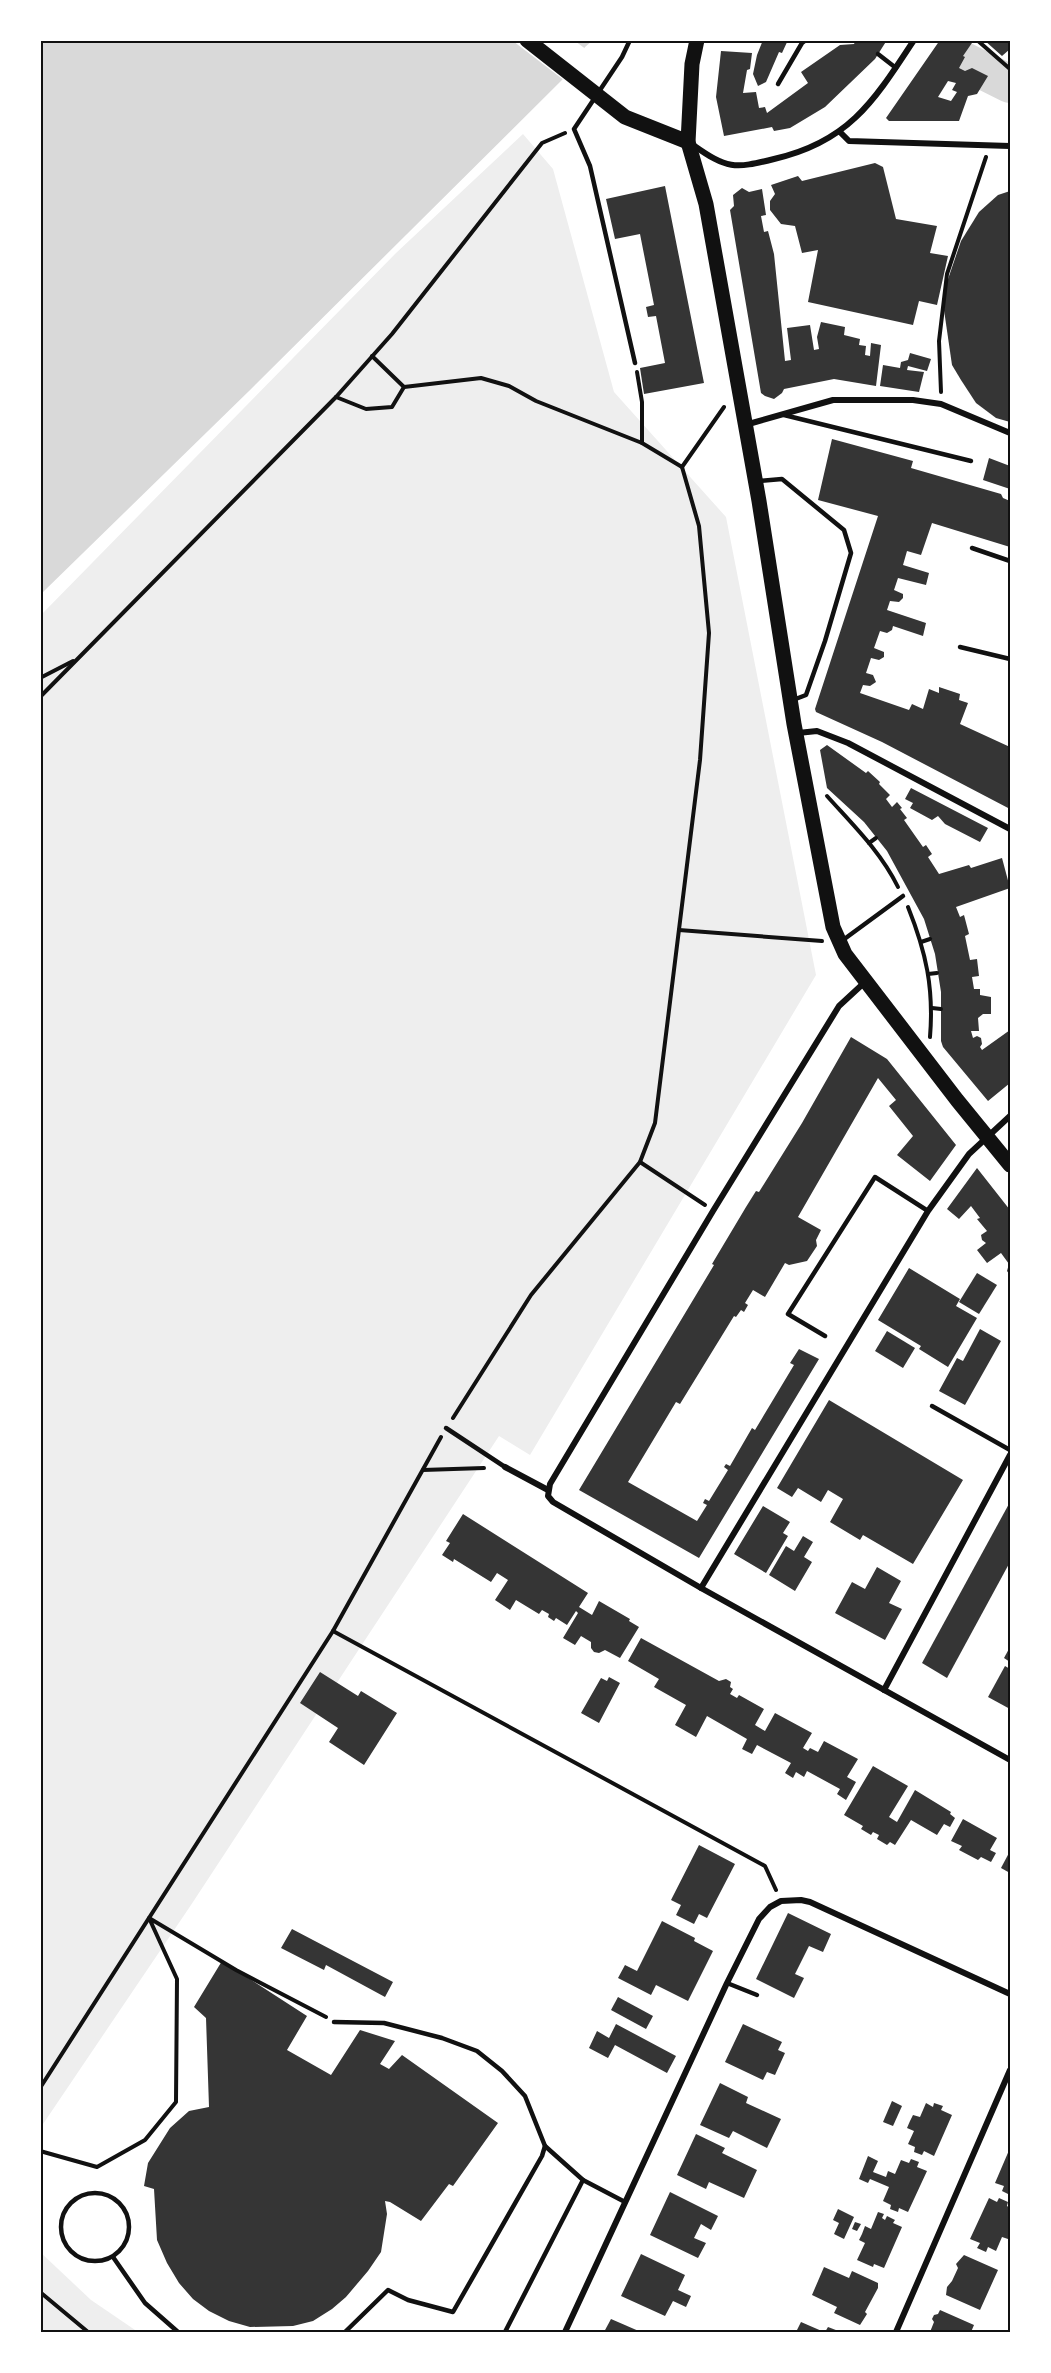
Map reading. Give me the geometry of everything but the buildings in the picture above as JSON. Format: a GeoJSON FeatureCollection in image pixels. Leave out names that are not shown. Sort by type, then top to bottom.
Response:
{"type":"FeatureCollection","features":[{"type":"Feature","properties":{"kind":"main road"},"geometry":{"type":"LineString","coordinates":[[527,40],[625,117],[688,142]]}},
{"type":"Feature","properties":{"kind":"main road"},"geometry":{"type":"LineString","coordinates":[[696,40],[688,142],[706,204],[755,481],[790,701],[833,927],[839,943],[865,982],[1011,1165]]}},
{"type":"Feature","properties":{"kind":"street"},"geometry":{"type":"LineString","coordinates":[[688,142],[718,163],[741,167],[801,153],[840,132],[865,110],[914,40]]}},
{"type":"Feature","properties":{"kind":"street"},"geometry":{"type":"LineString","coordinates":[[840,132],[849,141],[1011,146]]}},
{"type":"Feature","properties":{"kind":"street"},"geometry":{"type":"LineString","coordinates":[[745,425],[833,400],[913,400],[941,404],[1011,433]]}},
{"type":"Feature","properties":{"kind":"street"},"geometry":{"type":"LineString","coordinates":[[796,734],[817,731],[848,743],[1011,829]]}},
{"type":"Feature","properties":{"kind":"street"},"geometry":{"type":"LineString","coordinates":[[865,982],[839,1006],[713,1211],[548,1490],[548,1496],[553,1502],[701,1588],[1011,1760]]}},
{"type":"Feature","properties":{"kind":"street"},"geometry":{"type":"LineString","coordinates":[[701,1588],[928,1211],[969,1154],[1011,1116]]}},
{"type":"Feature","properties":{"kind":"street"},"geometry":{"type":"LineString","coordinates":[[884,1690],[1011,1455]]}},
{"type":"Feature","properties":{"kind":"street"},"geometry":{"type":"LineString","coordinates":[[505,1467],[548,1490]]}},
{"type":"Feature","properties":{"kind":"street"},"geometry":{"type":"LineString","coordinates":[[565,2332],[727,1983],[759,1919],[770,1907],[782,1901],[810,1902],[1011,1994]]}},
{"type":"Feature","properties":{"kind":"street"},"geometry":{"type":"LineString","coordinates":[[896,2332],[1011,2070]]}},
{"type":"Feature","properties":{"kind":"lane"},"geometry":{"type":"LineString","coordinates":[[630,40],[622,57],[574,129],[591,166],[635,363]]}},
{"type":"Feature","properties":{"kind":"lane"},"geometry":{"type":"LineString","coordinates":[[778,84],[806,40]]}},
{"type":"Feature","properties":{"kind":"lane"},"geometry":{"type":"LineString","coordinates":[[878,54],[896,68]]}},
{"type":"Feature","properties":{"kind":"lane"},"geometry":{"type":"LineString","coordinates":[[784,415],[971,461]]}},
{"type":"Feature","properties":{"kind":"lane"},"geometry":{"type":"LineString","coordinates":[[755,481],[783,478],[844,530],[851,553],[806,695],[790,701]]}},
{"type":"Feature","properties":{"kind":"lane"},"geometry":{"type":"LineString","coordinates":[[972,548],[1011,561]]}},
{"type":"Feature","properties":{"kind":"lane"},"geometry":{"type":"LineString","coordinates":[[960,647],[1011,659]]}},
{"type":"Feature","properties":{"kind":"lane"},"geometry":{"type":"LineString","coordinates":[[839,943],[903,896]]}},
{"type":"Feature","properties":{"kind":"lane"},"geometry":{"type":"LineString","coordinates":[[825,1336],[788,1314],[875,1177],[928,1211]]}},
{"type":"Feature","properties":{"kind":"lane"},"geometry":{"type":"LineString","coordinates":[[932,1406],[1011,1450]]}},
{"type":"Feature","properties":{"kind":"lane"},"geometry":{"type":"LineString","coordinates":[[446,1428],[505,1467]]}},
{"type":"Feature","properties":{"kind":"lane"},"geometry":{"type":"LineString","coordinates":[[727,1983],[757,1995]]}},
{"type":"Feature","properties":{"kind":"lane"},"geometry":{"type":"LineString","coordinates":[[334,2022],[384,2023],[442,2038],[477,2051],[502,2071],[525,2096],[545,2146],[583,2180],[625,2202]]}},
{"type":"Feature","properties":{"kind":"lane"},"geometry":{"type":"LineString","coordinates":[[345,2332],[388,2290],[408,2300],[453,2312],[545,2146]]}},
{"type":"Feature","properties":{"kind":"lane"},"geometry":{"type":"LineString","coordinates":[[505,2332],[583,2180]]}},
{"type":"Feature","properties":{"kind":"lane"},"geometry":{"type":"LineString","coordinates":[[104,2194],[115,2199],[123,2207],[128,2217],[127,2240],[113,2257],[91,2262],[80,2259],[70,2252],[64,2243],[61,2220],[72,2201],[82,2195],[104,2194]]}},
{"type":"Feature","properties":{"kind":"lane"},"geometry":{"type":"LineString","coordinates":[[113,2257],[145,2303],[178,2332]]}},
{"type":"Feature","properties":{"kind":"path"},"geometry":{"type":"LineString","coordinates":[[977,40],[1011,69]]}},
{"type":"Feature","properties":{"kind":"path"},"geometry":{"type":"LineString","coordinates":[[40,697],[336,396],[372,356],[542,143],[574,129]]}},
{"type":"Feature","properties":{"kind":"path"},"geometry":{"type":"LineString","coordinates":[[941,404],[939,341],[947,274],[990,145]]}},
{"type":"Feature","properties":{"kind":"path"},"geometry":{"type":"LineString","coordinates":[[372,356],[404,387]]}},
{"type":"Feature","properties":{"kind":"path"},"geometry":{"type":"LineString","coordinates":[[635,363],[642,402],[642,443]]}},
{"type":"Feature","properties":{"kind":"path"},"geometry":{"type":"LineString","coordinates":[[40,2088],[333,1631],[446,1428],[531,1295],[640,1162],[655,1122],[700,760],[709,633],[699,526],[682,467],[642,443],[536,401],[508,386],[481,378],[404,387]]}},
{"type":"Feature","properties":{"kind":"path"},"geometry":{"type":"LineString","coordinates":[[336,396],[366,409],[392,407],[404,387]]}},
{"type":"Feature","properties":{"kind":"path"},"geometry":{"type":"LineString","coordinates":[[682,467],[739,387]]}},
{"type":"Feature","properties":{"kind":"path"},"geometry":{"type":"LineString","coordinates":[[40,678],[76,659]]}},
{"type":"Feature","properties":{"kind":"path"},"geometry":{"type":"LineString","coordinates":[[829,799],[869,843],[891,873],[903,896],[925,952],[932,1008],[928,1061]]}},
{"type":"Feature","properties":{"kind":"path"},"geometry":{"type":"LineString","coordinates":[[869,843],[876,838]]}},
{"type":"Feature","properties":{"kind":"path"},"geometry":{"type":"LineString","coordinates":[[891,873],[899,869]]}},
{"type":"Feature","properties":{"kind":"path"},"geometry":{"type":"LineString","coordinates":[[679,930],[839,943]]}},
{"type":"Feature","properties":{"kind":"path"},"geometry":{"type":"LineString","coordinates":[[921,942],[930,939]]}},
{"type":"Feature","properties":{"kind":"path"},"geometry":{"type":"LineString","coordinates":[[928,974],[937,973]]}},
{"type":"Feature","properties":{"kind":"path"},"geometry":{"type":"LineString","coordinates":[[932,1008],[941,1009]]}},
{"type":"Feature","properties":{"kind":"path"},"geometry":{"type":"LineString","coordinates":[[640,1162],[713,1211]]}},
{"type":"Feature","properties":{"kind":"path"},"geometry":{"type":"LineString","coordinates":[[423,1470],[505,1467]]}},
{"type":"Feature","properties":{"kind":"path"},"geometry":{"type":"LineString","coordinates":[[333,1631],[765,1866],[782,1901]]}},
{"type":"Feature","properties":{"kind":"path"},"geometry":{"type":"LineString","coordinates":[[149,1918],[236,1970],[334,2022]]}},
{"type":"Feature","properties":{"kind":"path"},"geometry":{"type":"LineString","coordinates":[[40,2151],[97,2167],[145,2140],[176,2102],[177,1979],[149,1918]]}},
{"type":"Feature","properties":{"kind":"path"},"geometry":{"type":"LineString","coordinates":[[40,2292],[88,2332]]}},
{"type":"Feature","properties":{"kind":"shaded area"},"geometry":{"type":"Polygon","coordinates":[[[41,41],[592,41],[585,47],[566,76],[41,594],[41,41]]]}},
{"type":"Feature","properties":{"kind":"shaded area"},"geometry":{"type":"Polygon","coordinates":[[[523,134],[553,169],[614,392],[726,517],[816,975],[530,1455],[499,1436],[191,1905],[41,2127],[41,615],[396,253],[523,134]]]}},
{"type":"Feature","properties":{"kind":"shaded area"},"geometry":{"type":"Polygon","coordinates":[[[40,2252],[91,2300],[138,2332],[41,2332],[40,2252]]]}},
{"type":"Feature","properties":{"kind":"pier"},"geometry":{"type":"Polygon","coordinates":[[[513,41],[575,41],[587,50],[565,81],[513,41]]]}},
{"type":"Feature","properties":{"kind":"waterway"},"geometry":{"type":"LineString","coordinates":[[964,61],[1010,84]]}}]}
